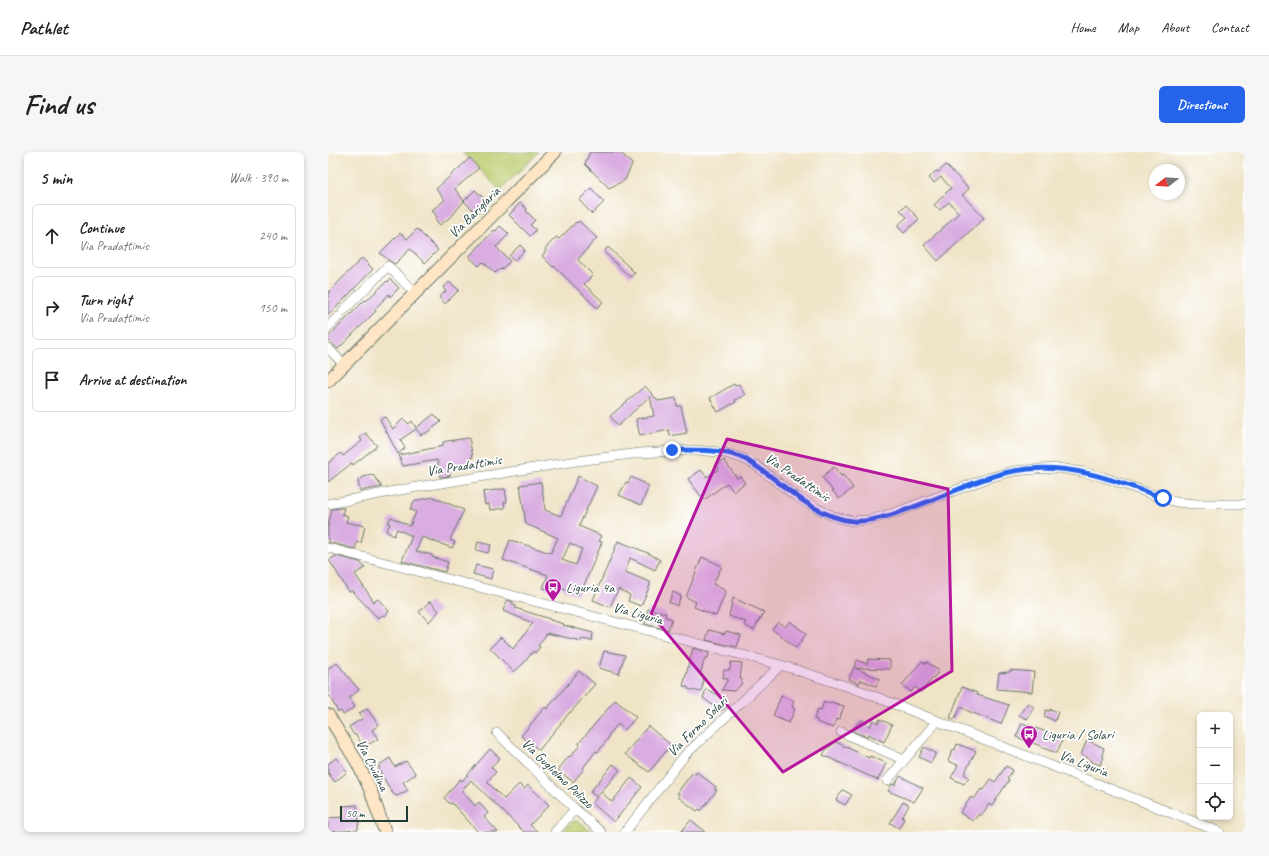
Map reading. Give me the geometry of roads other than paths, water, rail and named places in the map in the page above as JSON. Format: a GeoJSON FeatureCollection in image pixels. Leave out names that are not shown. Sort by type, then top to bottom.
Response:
{"type":"FeatureCollection","features":[{"type":"Feature","properties":{"kind":"street","name":"Via Bariglaria"},"geometry":{"type":"LineString","coordinates":[[328,380],[555,152]]}},
{"type":"Feature","properties":{"kind":"street"},"geometry":{"type":"LineString","coordinates":[[328,327],[388,266],[415,293]]}},
{"type":"Feature","properties":{"kind":"street"},"geometry":{"type":"LineString","coordinates":[[328,348],[344,365]]}},
{"type":"Feature","properties":{"kind":"street","name":"Via Pradattimis"},"geometry":{"type":"LineString","coordinates":[[328,504],[418,487],[577,461],[640,453],[691,450],[721,452],[742,458],[754,464],[798,497],[816,508],[835,517],[853,521],[869,520],[897,512],[988,478],[1014,471],[1059,468],[1103,477],[1176,502],[1196,504],[1245,504]]}},
{"type":"Feature","properties":{"kind":"street","name":"Via Liguria"},"geometry":{"type":"LineString","coordinates":[[328,548],[781,665],[861,691],[1220,832]]}},
{"type":"Feature","properties":{"kind":"street","name":"Via Fermo Solari"},"geometry":{"type":"LineString","coordinates":[[625,832],[685,755],[781,665]]}},
{"type":"Feature","properties":{"kind":"street","name":"Via Cividina"},"geometry":{"type":"LineString","coordinates":[[328,715],[357,762],[370,789],[385,832]]}},
{"type":"Feature","properties":{"kind":"street"},"geometry":{"type":"LineString","coordinates":[[887,781],[937,721]]}},
{"type":"Feature","properties":{"kind":"street"},"geometry":{"type":"LineString","coordinates":[[841,732],[904,760]]}},
{"type":"Feature","properties":{"kind":"street","name":"Via Guglielmo Pelizzo"},"geometry":{"type":"LineString","coordinates":[[497,733],[575,809],[601,832]]}},
{"type":"Feature","properties":{"kind":"street"},"geometry":{"type":"LineString","coordinates":[[555,832],[575,809]]}},
{"type":"Feature","properties":{"kind":"place","name":"Liguria 4a"},"geometry":{"type":"Point","coordinates":[553,602]}},
{"type":"Feature","properties":{"kind":"place","name":"Liguria / Solari"},"geometry":{"type":"Point","coordinates":[1029,749]}}]}
